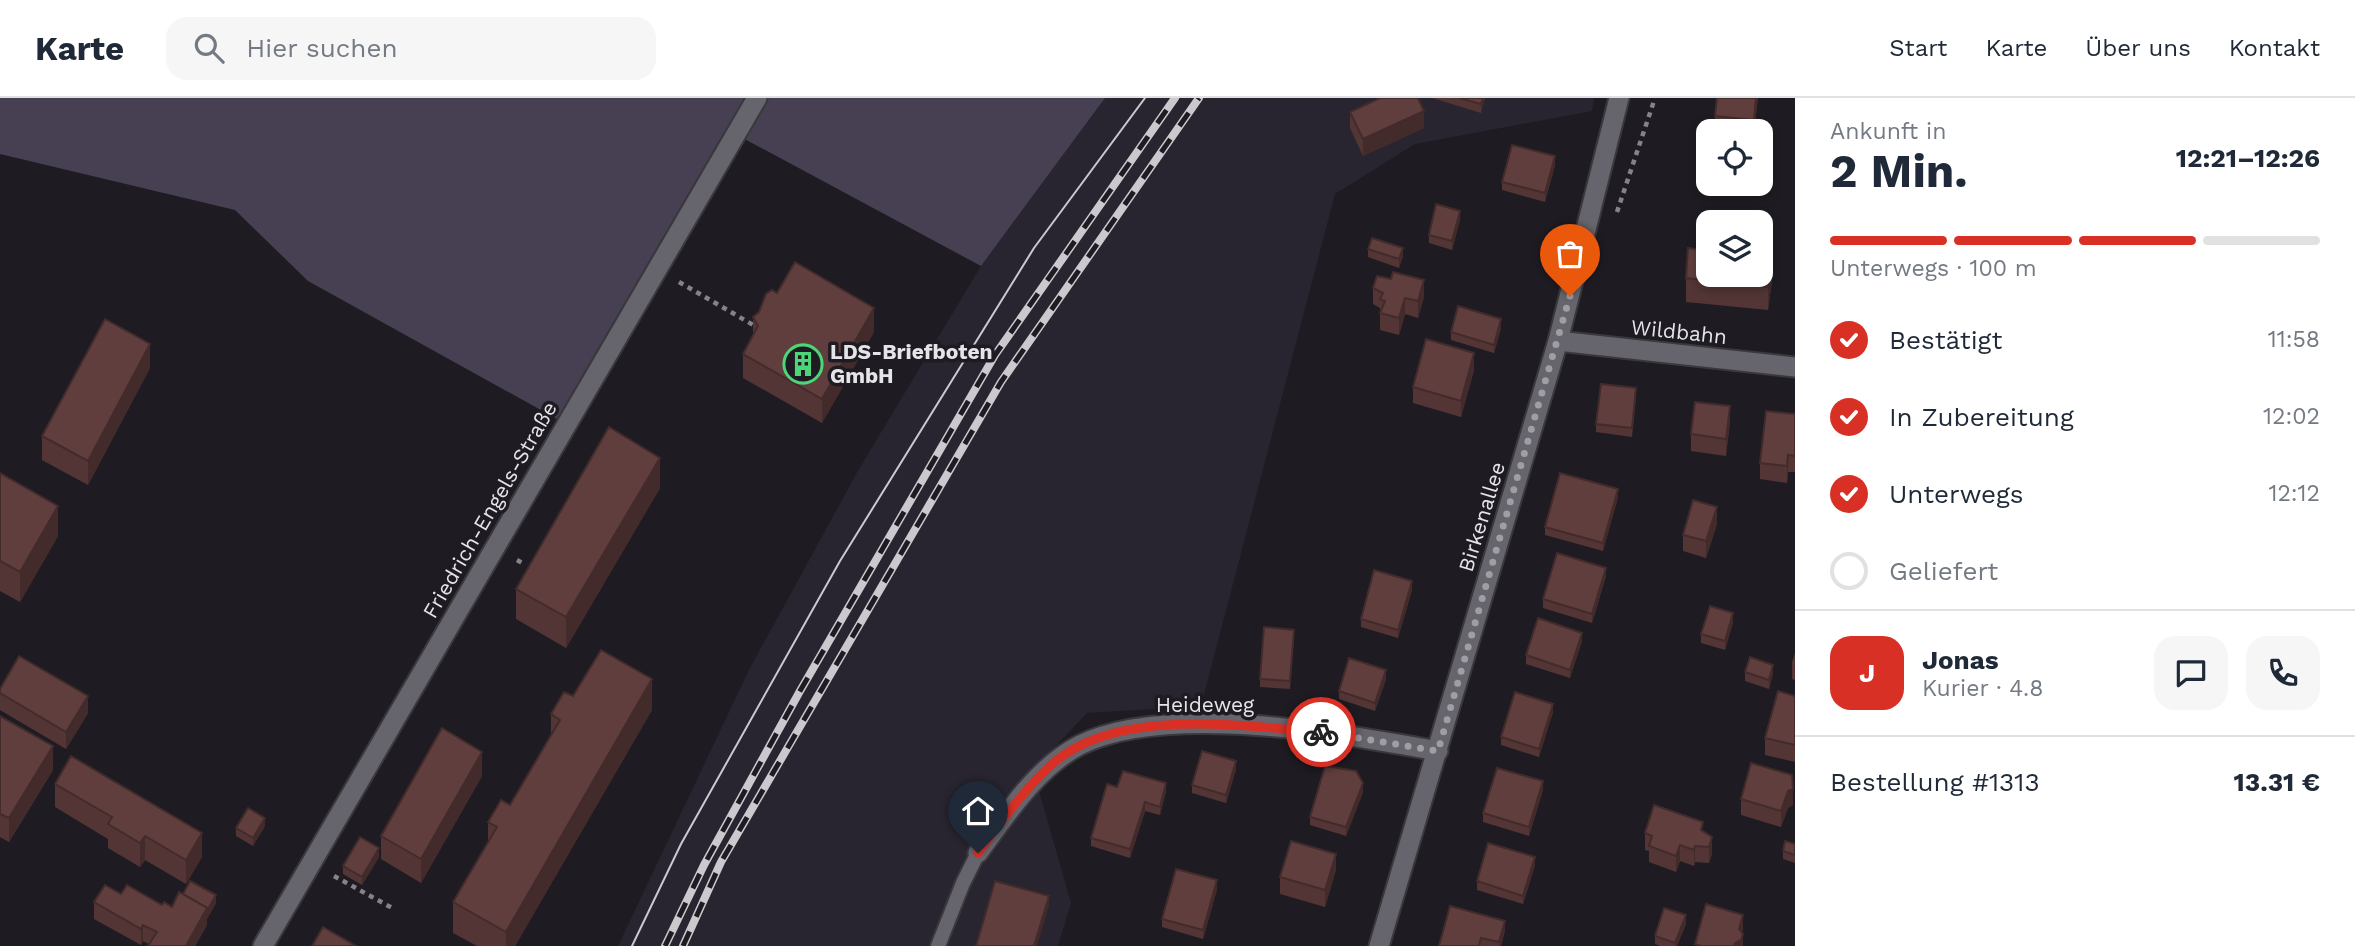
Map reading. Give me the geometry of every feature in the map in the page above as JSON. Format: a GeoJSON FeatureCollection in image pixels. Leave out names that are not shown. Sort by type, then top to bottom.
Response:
{"type":"FeatureCollection","features":[{"type":"Feature","properties":{"kind":"street","name":"Friedrich-Engels-Straße"},"geometry":{"type":"LineString","coordinates":[[264,946],[757,98]]}},
{"type":"Feature","properties":{"kind":"street","name":"Birkenallee"},"geometry":{"type":"LineString","coordinates":[[1379,946],[1558,341],[1619,98]]}},
{"type":"Feature","properties":{"kind":"street","name":"Wildbahn"},"geometry":{"type":"LineString","coordinates":[[1558,341],[1795,367]]}},
{"type":"Feature","properties":{"kind":"street","name":"Heideweg"},"geometry":{"type":"LineString","coordinates":[[978,853],[1052,764],[1080,745],[1114,734],[1151,726],[1249,727],[1337,733],[1438,751]]}},
{"type":"Feature","properties":{"kind":"lane"},"geometry":{"type":"LineString","coordinates":[[938,946],[962,883],[978,853]]}},
{"type":"Feature","properties":{"kind":"path"},"geometry":{"type":"LineString","coordinates":[[679,282],[755,326]]}},
{"type":"Feature","properties":{"kind":"path"},"geometry":{"type":"LineString","coordinates":[[517,560],[524,564]]}},
{"type":"Feature","properties":{"kind":"path"},"geometry":{"type":"LineString","coordinates":[[334,876],[394,909]]}},
{"type":"Feature","properties":{"kind":"shaded area"},"geometry":{"type":"Polygon","coordinates":[[[0,98],[1105,98],[981,266],[726,129],[557,419],[308,281],[235,210],[0,154],[0,98]]]}},
{"type":"Feature","properties":{"kind":"shaded area"},"geometry":{"type":"Polygon","coordinates":[[[1105,98],[1594,98],[1592,111],[1415,144],[1335,194],[1201,706],[1087,713],[1033,770],[1071,903],[1058,946],[618,946],[749,670],[859,469],[981,266],[1105,98]]]}},
{"type":"Feature","properties":{"kind":"building"},"geometry":{"type":"Polygon","coordinates":[[[1380,98],[1418,98],[1424,111],[1363,139],[1350,112],[1380,98]]]}},
{"type":"Feature","properties":{"kind":"building"},"geometry":{"type":"Polygon","coordinates":[[[1459,98],[1483,98],[1481,104],[1459,98]]]}},
{"type":"Feature","properties":{"kind":"building"},"geometry":{"type":"Polygon","coordinates":[[[1717,98],[1756,98],[1754,119],[1715,116],[1717,98]]]}},
{"type":"Feature","properties":{"kind":"building"},"geometry":{"type":"Polygon","coordinates":[[[1512,145],[1555,156],[1545,193],[1502,182],[1512,145]]]}},
{"type":"Feature","properties":{"kind":"building"},"geometry":{"type":"Polygon","coordinates":[[[1436,204],[1460,211],[1452,241],[1429,235],[1436,204]]]}},
{"type":"Feature","properties":{"kind":"building"},"geometry":{"type":"Polygon","coordinates":[[[1372,238],[1403,248],[1399,259],[1368,249],[1372,238]]]}},
{"type":"Feature","properties":{"kind":"building"},"geometry":{"type":"Polygon","coordinates":[[[1688,248],[1696,249],[1696,279],[1686,278],[1688,248]]]}},
{"type":"Feature","properties":{"kind":"building","name":"LDS-Briefboten GmbH"},"geometry":{"type":"Polygon","coordinates":[[[795,262],[874,308],[822,399],[743,354],[758,326],[753,317],[759,312],[766,294],[772,290],[777,293],[795,262]]]}},
{"type":"Feature","properties":{"kind":"building"},"geometry":{"type":"Polygon","coordinates":[[[1393,272],[1424,280],[1418,301],[1405,298],[1399,318],[1380,313],[1385,301],[1380,299],[1383,293],[1373,288],[1377,276],[1391,279],[1393,272]]]}},
{"type":"Feature","properties":{"kind":"building"},"geometry":{"type":"Polygon","coordinates":[[[1458,306],[1501,319],[1494,345],[1451,332],[1458,306]]]}},
{"type":"Feature","properties":{"kind":"building"},"geometry":{"type":"Polygon","coordinates":[[[105,319],[150,344],[88,461],[42,436],[105,319]]]}},
{"type":"Feature","properties":{"kind":"building"},"geometry":{"type":"Polygon","coordinates":[[[1426,339],[1474,353],[1461,401],[1413,387],[1426,339]]]}},
{"type":"Feature","properties":{"kind":"building"},"geometry":{"type":"Polygon","coordinates":[[[1601,384],[1636,388],[1632,428],[1596,424],[1601,384]]]}},
{"type":"Feature","properties":{"kind":"building"},"geometry":{"type":"Polygon","coordinates":[[[1695,402],[1730,406],[1726,439],[1691,434],[1695,402]]]}},
{"type":"Feature","properties":{"kind":"building"},"geometry":{"type":"Polygon","coordinates":[[[1766,411],[1795,414],[1795,456],[1788,455],[1787,466],[1760,463],[1766,411]]]}},
{"type":"Feature","properties":{"kind":"building"},"geometry":{"type":"Polygon","coordinates":[[[609,427],[660,458],[566,617],[516,589],[609,427]]]}},
{"type":"Feature","properties":{"kind":"building"},"geometry":{"type":"Polygon","coordinates":[[[0,473],[58,506],[20,572],[0,561],[0,473]]]}},
{"type":"Feature","properties":{"kind":"building"},"geometry":{"type":"Polygon","coordinates":[[[1560,473],[1618,489],[1603,543],[1545,527],[1560,473]]]}},
{"type":"Feature","properties":{"kind":"building"},"geometry":{"type":"Polygon","coordinates":[[[1693,500],[1717,507],[1706,541],[1683,535],[1693,500]]]}},
{"type":"Feature","properties":{"kind":"building"},"geometry":{"type":"Polygon","coordinates":[[[1557,553],[1606,568],[1592,614],[1543,599],[1557,553]]]}},
{"type":"Feature","properties":{"kind":"building"},"geometry":{"type":"Polygon","coordinates":[[[1374,570],[1412,581],[1398,630],[1361,619],[1374,570]]]}},
{"type":"Feature","properties":{"kind":"building"},"geometry":{"type":"Polygon","coordinates":[[[1710,606],[1733,613],[1725,641],[1701,634],[1710,606]]]}},
{"type":"Feature","properties":{"kind":"building"},"geometry":{"type":"Polygon","coordinates":[[[1538,618],[1582,633],[1570,670],[1526,655],[1538,618]]]}},
{"type":"Feature","properties":{"kind":"building"},"geometry":{"type":"Polygon","coordinates":[[[1264,627],[1294,630],[1290,681],[1260,679],[1264,627]]]}},
{"type":"Feature","properties":{"kind":"building"},"geometry":{"type":"Polygon","coordinates":[[[601,650],[652,679],[506,932],[453,902],[497,827],[488,822],[501,800],[510,805],[560,720],[551,714],[564,692],[573,696],[601,650]]]}},
{"type":"Feature","properties":{"kind":"building"},"geometry":{"type":"Polygon","coordinates":[[[19,656],[88,696],[66,732],[0,693],[19,656]]]}},
{"type":"Feature","properties":{"kind":"building"},"geometry":{"type":"Polygon","coordinates":[[[1750,657],[1773,665],[1769,680],[1745,672],[1750,657]]]}},
{"type":"Feature","properties":{"kind":"building"},"geometry":{"type":"Polygon","coordinates":[[[1349,658],[1386,670],[1375,703],[1339,691],[1349,658]]]}},
{"type":"Feature","properties":{"kind":"building"},"geometry":{"type":"Polygon","coordinates":[[[1778,691],[1795,696],[1795,745],[1765,738],[1778,691]]]}},
{"type":"Feature","properties":{"kind":"building"},"geometry":{"type":"Polygon","coordinates":[[[1515,692],[1553,704],[1539,749],[1501,737],[1515,692]]]}},
{"type":"Feature","properties":{"kind":"building"},"geometry":{"type":"Polygon","coordinates":[[[0,716],[53,746],[9,818],[0,814],[0,716]]]}},
{"type":"Feature","properties":{"kind":"building"},"geometry":{"type":"Polygon","coordinates":[[[442,728],[482,752],[421,859],[381,836],[442,728]]]}},
{"type":"Feature","properties":{"kind":"building"},"geometry":{"type":"Polygon","coordinates":[[[1202,751],[1236,761],[1226,795],[1192,785],[1202,751]]]}},
{"type":"Feature","properties":{"kind":"building"},"geometry":{"type":"Polygon","coordinates":[[[71,756],[202,833],[186,860],[145,836],[140,843],[108,824],[112,817],[55,784],[71,756]]]}},
{"type":"Feature","properties":{"kind":"building"},"geometry":{"type":"Polygon","coordinates":[[[1751,763],[1792,775],[1793,789],[1788,791],[1781,811],[1741,799],[1751,763]]]}},
{"type":"Feature","properties":{"kind":"building"},"geometry":{"type":"Polygon","coordinates":[[[1325,766],[1356,771],[1363,783],[1346,827],[1310,817],[1325,766]]]}},
{"type":"Feature","properties":{"kind":"building"},"geometry":{"type":"Polygon","coordinates":[[[1497,768],[1543,781],[1529,827],[1483,813],[1497,768]]]}},
{"type":"Feature","properties":{"kind":"building"},"geometry":{"type":"Polygon","coordinates":[[[1123,771],[1166,783],[1160,807],[1145,802],[1130,849],[1091,838],[1107,784],[1117,787],[1123,771]]]}},
{"type":"Feature","properties":{"kind":"building"},"geometry":{"type":"Polygon","coordinates":[[[1654,805],[1703,822],[1701,830],[1712,837],[1709,847],[1695,846],[1694,850],[1680,845],[1676,856],[1649,846],[1652,836],[1645,833],[1654,805]]]}},
{"type":"Feature","properties":{"kind":"building"},"geometry":{"type":"Polygon","coordinates":[[[248,808],[265,818],[253,838],[236,828],[248,808]]]}},
{"type":"Feature","properties":{"kind":"building"},"geometry":{"type":"Polygon","coordinates":[[[360,837],[379,848],[362,877],[343,866],[360,837]]]}},
{"type":"Feature","properties":{"kind":"building"},"geometry":{"type":"Polygon","coordinates":[[[1291,841],[1336,854],[1325,890],[1280,877],[1291,841]]]}},
{"type":"Feature","properties":{"kind":"building"},"geometry":{"type":"Polygon","coordinates":[[[1785,841],[1795,844],[1795,855],[1783,851],[1785,841]]]}},
{"type":"Feature","properties":{"kind":"building"},"geometry":{"type":"Polygon","coordinates":[[[1488,843],[1535,857],[1523,896],[1477,881],[1488,843]]]}},
{"type":"Feature","properties":{"kind":"building"},"geometry":{"type":"Polygon","coordinates":[[[1176,869],[1217,880],[1203,930],[1162,919],[1176,869]]]}},
{"type":"Feature","properties":{"kind":"building"},"geometry":{"type":"Polygon","coordinates":[[[190,881],[216,895],[207,911],[207,908],[183,894],[190,881]]]}},
{"type":"Feature","properties":{"kind":"building"},"geometry":{"type":"Polygon","coordinates":[[[995,881],[1049,896],[1034,946],[976,946],[995,881]]]}},
{"type":"Feature","properties":{"kind":"building"},"geometry":{"type":"Polygon","coordinates":[[[105,885],[121,894],[127,885],[162,905],[164,902],[172,907],[179,892],[207,908],[186,946],[148,946],[157,932],[143,925],[141,929],[94,902],[105,885]]]}},
{"type":"Feature","properties":{"kind":"building"},"geometry":{"type":"Polygon","coordinates":[[[1706,904],[1743,915],[1739,929],[1743,934],[1734,946],[1695,944],[1706,904]]]}},
{"type":"Feature","properties":{"kind":"building"},"geometry":{"type":"Polygon","coordinates":[[[1450,906],[1505,921],[1499,942],[1481,938],[1479,946],[1439,946],[1450,906]]]}},
{"type":"Feature","properties":{"kind":"building"},"geometry":{"type":"Polygon","coordinates":[[[1664,908],[1686,915],[1675,943],[1655,936],[1664,908]]]}},
{"type":"Feature","properties":{"kind":"building"},"geometry":{"type":"Polygon","coordinates":[[[323,927],[356,946],[312,946],[323,927]]]}},
{"type":"Feature","properties":{"kind":"tram line"},"geometry":{"type":"LineString","coordinates":[[632,946],[681,844],[840,561],[1034,248],[1145,98]]}},
{"type":"Feature","properties":{"kind":"railway"},"geometry":{"type":"LineString","coordinates":[[665,946],[704,865],[800,691],[995,355],[1175,98]]}},
{"type":"Feature","properties":{"kind":"railway"},"geometry":{"type":"LineString","coordinates":[[683,946],[721,862],[1001,382],[1199,98]]}},
{"type":"Feature","properties":{"kind":"way so far"},"geometry":{"type":"LineString","coordinates":[[1321,732],[1438,751],[1570,296]]}},
{"type":"Feature","properties":{"kind":"place","name":"LDS-Briefboten GmbH"},"geometry":{"type":"Point","coordinates":[803,364]}},
{"type":"Feature","properties":{"kind":"route"},"geometry":{"type":"LineString","coordinates":[[978,853],[1024,794],[1052,764],[1080,745],[1151,726],[1240,726],[1321,732]]}}]}
